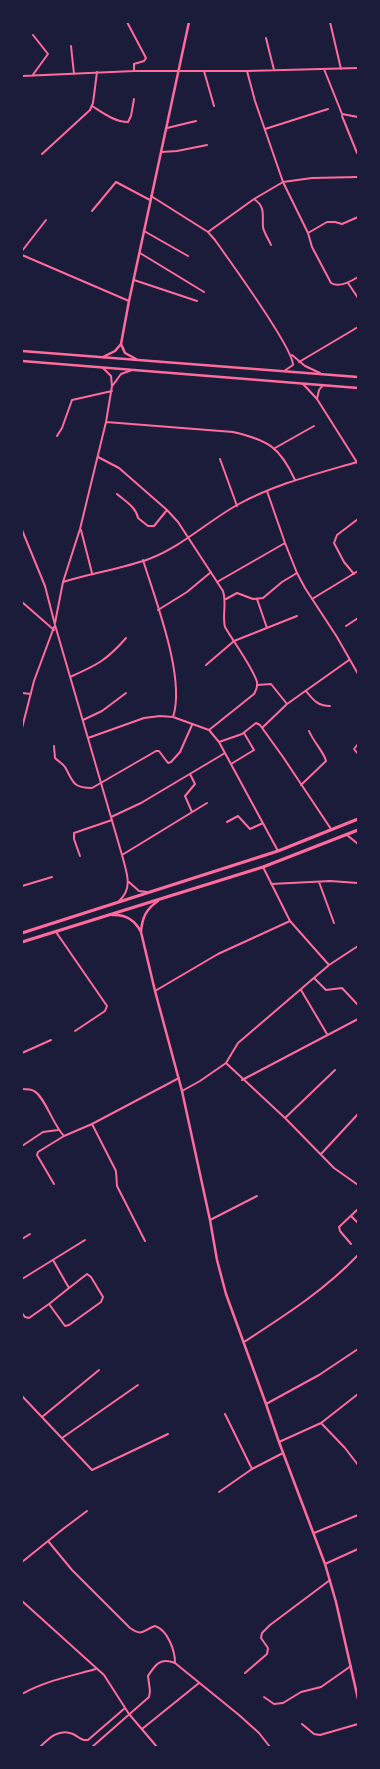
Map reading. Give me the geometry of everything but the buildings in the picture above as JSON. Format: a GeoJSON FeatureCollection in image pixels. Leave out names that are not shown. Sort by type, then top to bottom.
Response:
{"type":"FeatureCollection","features":[{"type":"Feature","properties":{"kind":"main road"},"geometry":{"type":"LineString","coordinates":[[103,357],[115,351],[121,344],[150,200],[180,72],[189,22]]}},
{"type":"Feature","properties":{"kind":"main road"},"geometry":{"type":"LineString","coordinates":[[121,344],[125,353],[136,359]]}},
{"type":"Feature","properties":{"kind":"main road"},"geometry":{"type":"LineString","coordinates":[[22,351],[358,377]]}},
{"type":"Feature","properties":{"kind":"main road"},"geometry":{"type":"LineString","coordinates":[[22,360],[358,388]]}},
{"type":"Feature","properties":{"kind":"main road"},"geometry":{"type":"LineString","coordinates":[[22,934],[278,851],[358,819]]}},
{"type":"Feature","properties":{"kind":"main road"},"geometry":{"type":"LineString","coordinates":[[22,942],[263,867],[358,830]]}},
{"type":"Feature","properties":{"kind":"main road"},"geometry":{"type":"LineString","coordinates":[[141,932],[145,914],[151,906],[160,899]]}},
{"type":"Feature","properties":{"kind":"main road"},"geometry":{"type":"LineString","coordinates":[[109,915],[120,915],[131,919],[138,925],[141,932],[155,991],[179,1078],[210,1220],[217,1260],[226,1294],[266,1404],[278,1442],[325,1564],[358,1699]]}},
{"type":"Feature","properties":{"kind":"street"},"geometry":{"type":"LineString","coordinates":[[127,22],[146,58],[144,61],[134,64],[134,71]]}},
{"type":"Feature","properties":{"kind":"street"},"geometry":{"type":"LineString","coordinates":[[330,22],[342,69]]}},
{"type":"Feature","properties":{"kind":"street"},"geometry":{"type":"LineString","coordinates":[[32,76],[48,54],[33,36]]}},
{"type":"Feature","properties":{"kind":"street"},"geometry":{"type":"LineString","coordinates":[[266,38],[274,70]]}},
{"type":"Feature","properties":{"kind":"street"},"geometry":{"type":"LineString","coordinates":[[71,46],[74,74]]}},
{"type":"Feature","properties":{"kind":"street"},"geometry":{"type":"LineString","coordinates":[[22,76],[134,71],[180,72],[324,70],[358,68]]}},
{"type":"Feature","properties":{"kind":"street"},"geometry":{"type":"LineString","coordinates":[[324,70],[357,154]]}},
{"type":"Feature","properties":{"kind":"street"},"geometry":{"type":"LineString","coordinates":[[204,71],[214,106]]}},
{"type":"Feature","properties":{"kind":"street"},"geometry":{"type":"LineString","coordinates":[[247,71],[283,182],[308,234],[312,247],[331,283],[339,285],[348,283],[358,277]]}},
{"type":"Feature","properties":{"kind":"street"},"geometry":{"type":"LineString","coordinates":[[42,154],[87,113],[92,106],[97,72]]}},
{"type":"Feature","properties":{"kind":"street"},"geometry":{"type":"LineString","coordinates":[[92,106],[106,115],[122,122],[128,122],[132,116],[134,99]]}},
{"type":"Feature","properties":{"kind":"street"},"geometry":{"type":"LineString","coordinates":[[265,129],[328,109]]}},
{"type":"Feature","properties":{"kind":"street"},"geometry":{"type":"LineString","coordinates":[[342,114],[358,117]]}},
{"type":"Feature","properties":{"kind":"street"},"geometry":{"type":"LineString","coordinates":[[167,128],[196,121]]}},
{"type":"Feature","properties":{"kind":"street"},"geometry":{"type":"LineString","coordinates":[[161,152],[207,146]]}},
{"type":"Feature","properties":{"kind":"street"},"geometry":{"type":"LineString","coordinates":[[208,232],[254,199],[283,182],[312,178],[358,177]]}},
{"type":"Feature","properties":{"kind":"street"},"geometry":{"type":"LineString","coordinates":[[92,211],[116,182],[150,200]]}},
{"type":"Feature","properties":{"kind":"street"},"geometry":{"type":"LineString","coordinates":[[151,196],[208,232],[230,262],[290,353],[299,362],[310,369],[323,374]]}},
{"type":"Feature","properties":{"kind":"street"},"geometry":{"type":"LineString","coordinates":[[254,199],[259,203],[263,211],[264,228],[271,245]]}},
{"type":"Feature","properties":{"kind":"street"},"geometry":{"type":"LineString","coordinates":[[308,234],[327,222],[342,224],[358,217]]}},
{"type":"Feature","properties":{"kind":"street"},"geometry":{"type":"LineString","coordinates":[[22,251],[46,220]]}},
{"type":"Feature","properties":{"kind":"street"},"geometry":{"type":"LineString","coordinates":[[144,231],[188,256]]}},
{"type":"Feature","properties":{"kind":"street"},"geometry":{"type":"LineString","coordinates":[[140,253],[204,292]]}},
{"type":"Feature","properties":{"kind":"street"},"geometry":{"type":"LineString","coordinates":[[22,255],[129,301]]}},
{"type":"Feature","properties":{"kind":"street"},"geometry":{"type":"LineString","coordinates":[[134,280],[197,301]]}},
{"type":"Feature","properties":{"kind":"street"},"geometry":{"type":"LineString","coordinates":[[348,283],[358,298]]}},
{"type":"Feature","properties":{"kind":"street"},"geometry":{"type":"LineString","coordinates":[[299,362],[358,326]]}},
{"type":"Feature","properties":{"kind":"street"},"geometry":{"type":"LineString","coordinates":[[283,371],[293,365],[290,353]]}},
{"type":"Feature","properties":{"kind":"street"},"geometry":{"type":"LineString","coordinates":[[22,728],[42,657],[54,630],[64,582],[80,529],[106,422],[112,386],[111,376],[102,367]]}},
{"type":"Feature","properties":{"kind":"street"},"geometry":{"type":"LineString","coordinates":[[112,386],[121,374],[134,370]]}},
{"type":"Feature","properties":{"kind":"street"},"geometry":{"type":"LineString","coordinates":[[64,582],[143,560],[171,548],[237,506],[268,491],[295,480],[358,463],[317,399],[303,384]]}},
{"type":"Feature","properties":{"kind":"street"},"geometry":{"type":"LineString","coordinates":[[317,399],[319,390],[323,385]]}},
{"type":"Feature","properties":{"kind":"street"},"geometry":{"type":"LineString","coordinates":[[57,436],[62,428],[72,400],[104,391],[112,391]]}},
{"type":"Feature","properties":{"kind":"street"},"geometry":{"type":"LineString","coordinates":[[106,422],[233,432],[258,439],[275,448],[284,457],[295,480]]}},
{"type":"Feature","properties":{"kind":"street"},"geometry":{"type":"LineString","coordinates":[[275,448],[314,426]]}},
{"type":"Feature","properties":{"kind":"street"},"geometry":{"type":"LineString","coordinates":[[98,457],[119,468],[178,522],[217,582],[226,599],[223,622],[257,685],[254,694],[209,730]]}},
{"type":"Feature","properties":{"kind":"street"},"geometry":{"type":"LineString","coordinates":[[220,459],[237,506]]}},
{"type":"Feature","properties":{"kind":"street"},"geometry":{"type":"LineString","coordinates":[[268,491],[285,543],[297,573],[358,674]]}},
{"type":"Feature","properties":{"kind":"street"},"geometry":{"type":"LineString","coordinates":[[117,494],[135,509],[138,518],[148,526],[154,526],[166,510]]}},
{"type":"Feature","properties":{"kind":"street"},"geometry":{"type":"LineString","coordinates":[[354,574],[344,562],[334,543],[337,535],[358,519]]}},
{"type":"Feature","properties":{"kind":"street"},"geometry":{"type":"LineString","coordinates":[[80,529],[92,573]]}},
{"type":"Feature","properties":{"kind":"street"},"geometry":{"type":"LineString","coordinates":[[22,530],[38,566],[51,608],[122,855],[128,882],[126,893],[116,903]]}},
{"type":"Feature","properties":{"kind":"street"},"geometry":{"type":"LineString","coordinates":[[217,582],[285,543]]}},
{"type":"Feature","properties":{"kind":"street"},"geometry":{"type":"LineString","coordinates":[[143,560],[158,610],[176,684],[176,707],[173,717]]}},
{"type":"Feature","properties":{"kind":"street"},"geometry":{"type":"LineString","coordinates":[[312,599],[358,571]]}},
{"type":"Feature","properties":{"kind":"street"},"geometry":{"type":"LineString","coordinates":[[158,610],[187,592],[210,572]]}},
{"type":"Feature","properties":{"kind":"street"},"geometry":{"type":"LineString","coordinates":[[226,599],[237,593],[249,599],[263,598],[282,582],[297,573]]}},
{"type":"Feature","properties":{"kind":"street"},"geometry":{"type":"LineString","coordinates":[[257,599],[267,628]]}},
{"type":"Feature","properties":{"kind":"street"},"geometry":{"type":"LineString","coordinates":[[22,602],[54,630]]}},
{"type":"Feature","properties":{"kind":"street"},"geometry":{"type":"LineString","coordinates":[[206,665],[234,641],[297,616]]}},
{"type":"Feature","properties":{"kind":"street"},"geometry":{"type":"LineString","coordinates":[[346,626],[358,618]]}},
{"type":"Feature","properties":{"kind":"street"},"geometry":{"type":"LineString","coordinates":[[70,677],[96,666],[115,650],[126,638]]}},
{"type":"Feature","properties":{"kind":"street"},"geometry":{"type":"LineString","coordinates":[[263,727],[286,704],[349,660]]}},
{"type":"Feature","properties":{"kind":"street"},"geometry":{"type":"LineString","coordinates":[[257,685],[271,684],[286,704]]}},
{"type":"Feature","properties":{"kind":"street"},"geometry":{"type":"LineString","coordinates":[[306,691],[315,701],[323,706],[330,706]]}},
{"type":"Feature","properties":{"kind":"street"},"geometry":{"type":"LineString","coordinates":[[22,693],[31,694]]}},
{"type":"Feature","properties":{"kind":"street"},"geometry":{"type":"LineString","coordinates":[[83,720],[102,711],[126,693]]}},
{"type":"Feature","properties":{"kind":"street"},"geometry":{"type":"LineString","coordinates":[[88,738],[144,718],[160,716],[173,717],[209,730],[219,742],[278,851]]}},
{"type":"Feature","properties":{"kind":"street"},"geometry":{"type":"LineString","coordinates":[[219,742],[235,738],[256,724],[263,727],[332,830]]}},
{"type":"Feature","properties":{"kind":"street"},"geometry":{"type":"LineString","coordinates":[[54,746],[55,758],[64,766],[74,784],[83,788],[92,788],[102,784],[156,751],[159,751],[168,763],[171,762],[180,752],[192,725]]}},
{"type":"Feature","properties":{"kind":"street"},"geometry":{"type":"LineString","coordinates":[[301,785],[326,762],[325,756],[312,739],[309,731]]}},
{"type":"Feature","properties":{"kind":"street"},"geometry":{"type":"LineString","coordinates":[[231,764],[254,750],[244,733]]}},
{"type":"Feature","properties":{"kind":"street"},"geometry":{"type":"LineString","coordinates":[[358,744],[354,749],[358,754]]}},
{"type":"Feature","properties":{"kind":"street"},"geometry":{"type":"LineString","coordinates":[[111,817],[141,803],[225,753]]}},
{"type":"Feature","properties":{"kind":"street"},"geometry":{"type":"LineString","coordinates":[[190,774],[195,784],[185,796],[192,812]]}},
{"type":"Feature","properties":{"kind":"street"},"geometry":{"type":"LineString","coordinates":[[122,855],[207,803]]}},
{"type":"Feature","properties":{"kind":"street"},"geometry":{"type":"LineString","coordinates":[[227,822],[238,816],[250,829],[263,823]]}},
{"type":"Feature","properties":{"kind":"street"},"geometry":{"type":"LineString","coordinates":[[80,856],[74,839],[74,833],[112,820]]}},
{"type":"Feature","properties":{"kind":"street"},"geometry":{"type":"LineString","coordinates":[[347,835],[358,844]]}},
{"type":"Feature","properties":{"kind":"street"},"geometry":{"type":"LineString","coordinates":[[263,867],[290,921],[329,965]]}},
{"type":"Feature","properties":{"kind":"street"},"geometry":{"type":"LineString","coordinates":[[22,886],[52,877]]}},
{"type":"Feature","properties":{"kind":"street"},"geometry":{"type":"LineString","coordinates":[[271,884],[320,882],[330,880],[358,882]]}},
{"type":"Feature","properties":{"kind":"street"},"geometry":{"type":"LineString","coordinates":[[128,882],[139,891],[154,892]]}},
{"type":"Feature","properties":{"kind":"street"},"geometry":{"type":"LineString","coordinates":[[320,882],[334,923]]}},
{"type":"Feature","properties":{"kind":"street"},"geometry":{"type":"LineString","coordinates":[[155,991],[218,954],[290,921]]}},
{"type":"Feature","properties":{"kind":"street"},"geometry":{"type":"LineString","coordinates":[[56,932],[107,1006],[105,1011],[76,1031]]}},
{"type":"Feature","properties":{"kind":"street"},"geometry":{"type":"LineString","coordinates":[[182,1091],[200,1081],[226,1063],[238,1043],[329,965],[358,946]]}},
{"type":"Feature","properties":{"kind":"street"},"geometry":{"type":"LineString","coordinates":[[314,978],[326,990],[342,988],[358,1005]]}},
{"type":"Feature","properties":{"kind":"street"},"geometry":{"type":"LineString","coordinates":[[301,990],[327,1034]]}},
{"type":"Feature","properties":{"kind":"street"},"geometry":{"type":"LineString","coordinates":[[242,1080],[358,1019]]}},
{"type":"Feature","properties":{"kind":"street"},"geometry":{"type":"LineString","coordinates":[[22,1053],[51,1040]]}},
{"type":"Feature","properties":{"kind":"street"},"geometry":{"type":"LineString","coordinates":[[226,1063],[242,1080],[285,1118],[343,1176],[358,1185]]}},
{"type":"Feature","properties":{"kind":"street"},"geometry":{"type":"LineString","coordinates":[[285,1118],[335,1070]]}},
{"type":"Feature","properties":{"kind":"street"},"geometry":{"type":"LineString","coordinates":[[54,1184],[37,1153],[64,1136],[92,1124],[179,1078]]}},
{"type":"Feature","properties":{"kind":"street"},"geometry":{"type":"LineString","coordinates":[[22,1089],[34,1091],[39,1095],[58,1130],[64,1136]]}},
{"type":"Feature","properties":{"kind":"street"},"geometry":{"type":"LineString","coordinates":[[321,1154],[358,1114]]}},
{"type":"Feature","properties":{"kind":"street"},"geometry":{"type":"LineString","coordinates":[[92,1124],[116,1171],[117,1186],[145,1241]]}},
{"type":"Feature","properties":{"kind":"street"},"geometry":{"type":"LineString","coordinates":[[22,1146],[43,1132],[58,1130]]}},
{"type":"Feature","properties":{"kind":"street"},"geometry":{"type":"LineString","coordinates":[[210,1220],[257,1196]]}},
{"type":"Feature","properties":{"kind":"street"},"geometry":{"type":"LineString","coordinates":[[351,1244],[339,1227],[358,1209]]}},
{"type":"Feature","properties":{"kind":"street"},"geometry":{"type":"LineString","coordinates":[[351,1216],[358,1223]]}},
{"type":"Feature","properties":{"kind":"street"},"geometry":{"type":"LineString","coordinates":[[22,1239],[30,1234]]}},
{"type":"Feature","properties":{"kind":"street"},"geometry":{"type":"LineString","coordinates":[[22,1279],[85,1240]]}},
{"type":"Feature","properties":{"kind":"street"},"geometry":{"type":"LineString","coordinates":[[244,1342],[290,1313],[348,1266],[358,1255]]}},
{"type":"Feature","properties":{"kind":"street"},"geometry":{"type":"LineString","coordinates":[[53,1260],[69,1288]]}},
{"type":"Feature","properties":{"kind":"street"},"geometry":{"type":"LineString","coordinates":[[22,1313],[25,1317],[29,1318],[49,1304],[84,1275],[89,1275],[102,1294],[102,1300],[69,1325],[64,1326],[49,1304]]}},
{"type":"Feature","properties":{"kind":"street"},"geometry":{"type":"LineString","coordinates":[[266,1404],[319,1375],[358,1349]]}},
{"type":"Feature","properties":{"kind":"street"},"geometry":{"type":"LineString","coordinates":[[42,1417],[99,1370]]}},
{"type":"Feature","properties":{"kind":"street"},"geometry":{"type":"LineString","coordinates":[[62,1438],[138,1385]]}},
{"type":"Feature","properties":{"kind":"street"},"geometry":{"type":"LineString","coordinates":[[278,1442],[322,1422],[358,1394]]}},
{"type":"Feature","properties":{"kind":"street"},"geometry":{"type":"LineString","coordinates":[[22,1396],[92,1470],[168,1434]]}},
{"type":"Feature","properties":{"kind":"street"},"geometry":{"type":"LineString","coordinates":[[225,1414],[252,1469]]}},
{"type":"Feature","properties":{"kind":"street"},"geometry":{"type":"LineString","coordinates":[[322,1422],[346,1448],[358,1465]]}},
{"type":"Feature","properties":{"kind":"street"},"geometry":{"type":"LineString","coordinates":[[219,1492],[252,1469],[283,1453]]}},
{"type":"Feature","properties":{"kind":"street"},"geometry":{"type":"LineString","coordinates":[[22,1562],[87,1512]]}},
{"type":"Feature","properties":{"kind":"street"},"geometry":{"type":"LineString","coordinates":[[314,1534],[358,1516]]}},
{"type":"Feature","properties":{"kind":"street"},"geometry":{"type":"LineString","coordinates":[[48,1541],[77,1576],[135,1632],[142,1633],[155,1626],[164,1633],[174,1651],[175,1663]]}},
{"type":"Feature","properties":{"kind":"street"},"geometry":{"type":"LineString","coordinates":[[325,1564],[358,1549]]}},
{"type":"Feature","properties":{"kind":"street"},"geometry":{"type":"LineString","coordinates":[[245,1672],[267,1654],[268,1648],[261,1638],[262,1633],[270,1625],[330,1580]]}},
{"type":"Feature","properties":{"kind":"street"},"geometry":{"type":"LineString","coordinates":[[22,1601],[109,1681],[129,1714],[157,1747]]}},
{"type":"Feature","properties":{"kind":"street"},"geometry":{"type":"LineString","coordinates":[[92,1747],[149,1697],[150,1691],[148,1676],[154,1667],[163,1660],[175,1663],[249,1724],[270,1747]]}},
{"type":"Feature","properties":{"kind":"street"},"geometry":{"type":"LineString","coordinates":[[264,1697],[274,1704],[283,1703],[301,1692],[321,1687],[351,1666]]}},
{"type":"Feature","properties":{"kind":"street"},"geometry":{"type":"LineString","coordinates":[[22,1694],[32,1688],[55,1680],[96,1669]]}},
{"type":"Feature","properties":{"kind":"street"},"geometry":{"type":"LineString","coordinates":[[142,1729],[199,1683]]}},
{"type":"Feature","properties":{"kind":"street"},"geometry":{"type":"LineString","coordinates":[[40,1747],[49,1738],[63,1732],[75,1735],[84,1740],[88,1740],[125,1708]]}},
{"type":"Feature","properties":{"kind":"street"},"geometry":{"type":"LineString","coordinates":[[302,1724],[314,1734],[320,1735],[358,1724]]}}]}
